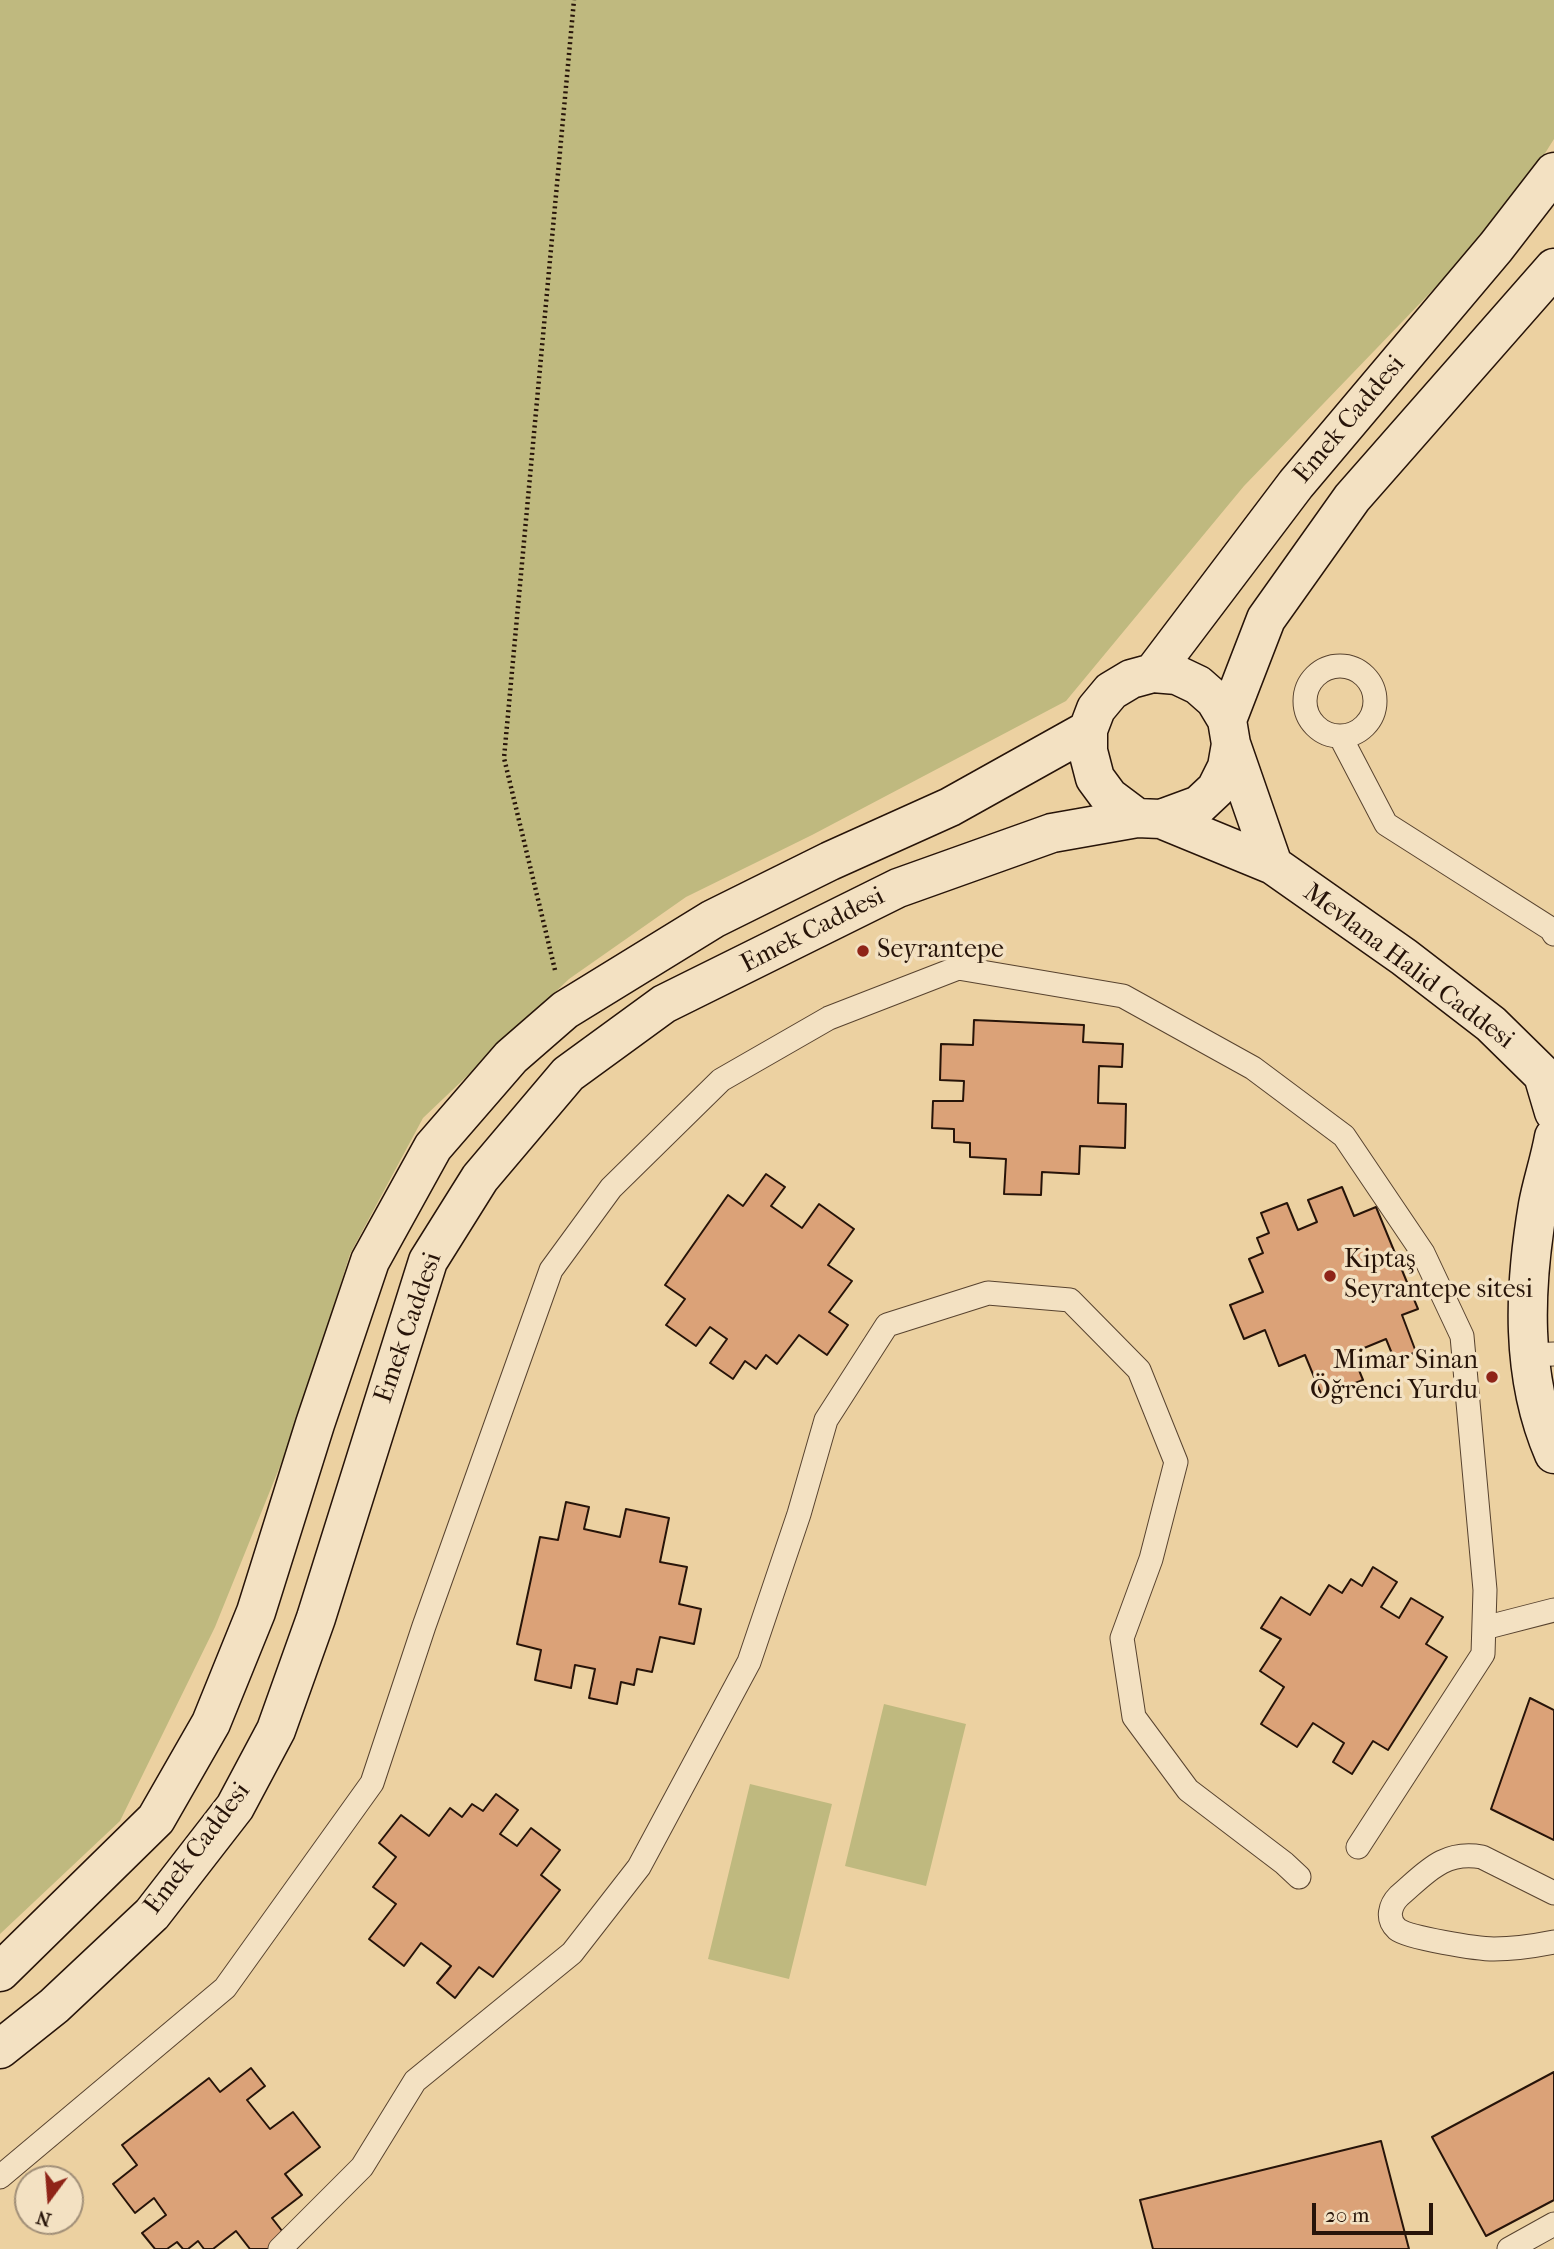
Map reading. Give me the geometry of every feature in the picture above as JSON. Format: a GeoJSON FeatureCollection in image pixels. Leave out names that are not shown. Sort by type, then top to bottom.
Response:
{"type":"FeatureCollection","features":[{"type":"Feature","properties":{"kind":"street","name":"Emek Caddesi"},"geometry":{"type":"LineString","coordinates":[[1153,673],[1296,484],[1496,247],[1554,172]]}},
{"type":"Feature","properties":{"kind":"street","name":"Emek Caddesi"},"geometry":{"type":"LineString","coordinates":[[0,2049],[54,2006],[152,1914],[235,1807],[276,1730],[316,1619],[428,1261],[480,1178],[568,1074],[664,1004],[898,888],[1052,833],[1149,819],[1199,805],[1216,789],[1227,767],[1229,732],[1266,620],[1352,498],[1554,268]]}},
{"type":"Feature","properties":{"kind":"street"},"geometry":{"type":"LineString","coordinates":[[1149,819],[1109,797],[1095,778],[1088,751],[1088,730],[1096,709],[1111,691],[1130,679],[1153,673],[1177,675],[1198,685],[1215,700],[1229,732],[1273,865]]}},
{"type":"Feature","properties":{"kind":"street","name":"Emek Caddesi"},"geometry":{"type":"LineString","coordinates":[[0,1972],[156,1819],[211,1723],[256,1612],[370,1261],[433,1147],[512,1058],[565,1010],[713,919],[830,861],[950,807],[1088,730]]}},
{"type":"Feature","properties":{"kind":"street","name":"Mevlana Halid Caddesi"},"geometry":{"type":"LineString","coordinates":[[1149,819],[1273,865],[1404,957],[1491,1024],[1543,1075],[1554,1112]]}},
{"type":"Feature","properties":{"kind":"street"},"geometry":{"type":"LineString","coordinates":[[1554,1137],[1538,1203],[1527,1297],[1541,1355],[1545,1433],[1554,1454]]}},
{"type":"Feature","properties":{"kind":"lane"},"geometry":{"type":"LineString","coordinates":[[1340,736],[1386,824],[1551,929],[1554,934]]}},
{"type":"Feature","properties":{"kind":"lane"},"geometry":{"type":"LineString","coordinates":[[0,2177],[225,1987],[372,1783],[424,1626],[551,1270],[611,1188],[721,1080],[829,1018],[958,968],[1124,996],[1253,1068],[1343,1136],[1423,1253],[1462,1336],[1485,1590],[1483,1654],[1358,1847]]}},
{"type":"Feature","properties":{"kind":"lane"},"geometry":{"type":"LineString","coordinates":[[280,2249],[362,2167],[415,2081],[572,1953],[639,1867],[749,1662],[799,1514],[826,1420],[887,1325],[988,1293],[1070,1300],[1139,1370],[1176,1462],[1151,1559],[1122,1638],[1134,1717],[1188,1790],[1284,1863],[1299,1878]]}},
{"type":"Feature","properties":{"kind":"lane"},"geometry":{"type":"LineString","coordinates":[[1484,1628],[1554,1610]]}},
{"type":"Feature","properties":{"kind":"lane"},"geometry":{"type":"LineString","coordinates":[[1554,1894],[1494,1862],[1469,1854],[1441,1861],[1399,1896],[1390,1911],[1396,1928],[1405,1934],[1459,1944],[1492,1949],[1526,1947],[1554,1941]]}},
{"type":"Feature","properties":{"kind":"lane"},"geometry":{"type":"LineString","coordinates":[[1509,2249],[1554,2224]]}},
{"type":"Feature","properties":{"kind":"path"},"geometry":{"type":"LineString","coordinates":[[565,1010],[504,758],[574,0]]}},
{"type":"Feature","properties":{"kind":"shaded area"},"geometry":{"type":"Polygon","coordinates":[[[0,0],[1554,0],[1554,139],[1508,212],[1244,486],[1066,701],[812,835],[686,897],[569,979],[423,1118],[350,1254],[297,1424],[215,1627],[120,1821],[0,1934],[0,0]]]}},
{"type":"Feature","properties":{"kind":"shaded area"},"geometry":{"type":"Polygon","coordinates":[[[884,1704],[966,1724],[926,1886],[845,1866],[884,1704]]]}},
{"type":"Feature","properties":{"kind":"shaded area"},"geometry":{"type":"Polygon","coordinates":[[[750,1784],[832,1804],[789,1979],[708,1959],[750,1784]]]}},
{"type":"Feature","properties":{"kind":"building"},"geometry":{"type":"Polygon","coordinates":[[[974,1020],[1084,1025],[1083,1042],[1123,1044],[1122,1067],[1099,1066],[1098,1103],[1126,1104],[1125,1148],[1080,1146],[1079,1174],[1042,1172],[1041,1195],[1004,1194],[1006,1159],[970,1157],[970,1143],[954,1142],[954,1129],[932,1128],[933,1101],[963,1101],[964,1081],[940,1080],[941,1044],[973,1045],[974,1020]]]}},
{"type":"Feature","properties":{"kind":"building"},"geometry":{"type":"Polygon","coordinates":[[[766,1174],[785,1187],[771,1206],[802,1228],[819,1204],[854,1229],[828,1265],[852,1281],[829,1312],[848,1325],[827,1355],[799,1335],[777,1364],[766,1355],[756,1369],[745,1361],[733,1379],[710,1363],[727,1339],[710,1327],[696,1346],[666,1325],[685,1299],[665,1285],[728,1195],[743,1206],[766,1174]]]}},
{"type":"Feature","properties":{"kind":"building","name":"Kiptaş Seyrantepe sitesi"},"geometry":{"type":"Polygon","coordinates":[[[1342,1187],[1354,1216],[1376,1207],[1418,1309],[1402,1315],[1416,1352],[1395,1361],[1386,1339],[1352,1353],[1363,1380],[1322,1396],[1305,1355],[1279,1366],[1265,1330],[1244,1339],[1230,1305],[1263,1292],[1249,1259],[1263,1253],[1257,1238],[1269,1233],[1261,1213],[1287,1203],[1298,1230],[1317,1222],[1308,1200],[1342,1187]]]}},
{"type":"Feature","properties":{"kind":"building"},"geometry":{"type":"Polygon","coordinates":[[[566,1502],[589,1507],[584,1529],[620,1537],[626,1509],[669,1518],[660,1562],[687,1567],[679,1604],[701,1609],[694,1644],[660,1637],[652,1672],[637,1669],[634,1685],[621,1682],[617,1704],[589,1698],[595,1669],[575,1665],[571,1688],[535,1680],[541,1650],[517,1644],[540,1537],[558,1540],[566,1502]]]}},
{"type":"Feature","properties":{"kind":"building"},"geometry":{"type":"Polygon","coordinates":[[[1373,1567],[1397,1582],[1381,1607],[1399,1618],[1411,1598],[1443,1617],[1426,1644],[1447,1657],[1388,1750],[1373,1741],[1352,1774],[1333,1762],[1344,1743],[1313,1723],[1297,1747],[1261,1724],[1284,1687],[1260,1671],[1281,1639],[1261,1628],[1281,1597],[1310,1615],[1329,1585],[1342,1593],[1351,1579],[1362,1586],[1373,1567]]]}},
{"type":"Feature","properties":{"kind":"building"},"geometry":{"type":"Polygon","coordinates":[[[1530,1698],[1554,1710],[1554,1840],[1491,1809],[1530,1698]]]}},
{"type":"Feature","properties":{"kind":"building"},"geometry":{"type":"Polygon","coordinates":[[[496,1794],[518,1810],[500,1834],[517,1846],[531,1828],[560,1850],[541,1875],[560,1890],[493,1977],[479,1967],[455,1998],[437,1983],[451,1966],[421,1943],[404,1966],[369,1939],[396,1904],[373,1887],[396,1857],[379,1843],[401,1815],[429,1836],[450,1808],[462,1817],[472,1804],[483,1811],[496,1794]]]}},
{"type":"Feature","properties":{"kind":"building"},"geometry":{"type":"Polygon","coordinates":[[[251,2068],[265,2086],[247,2100],[270,2129],[293,2112],[320,2147],[285,2174],[302,2195],[272,2218],[286,2236],[270,2249],[250,2249],[236,2231],[213,2249],[204,2249],[198,2241],[188,2249],[183,2249],[177,2242],[167,2249],[155,2249],[142,2233],[166,2215],[154,2198],[135,2213],[113,2184],[137,2165],[122,2145],[209,2078],[220,2092],[251,2068]]]}},
{"type":"Feature","properties":{"kind":"building"},"geometry":{"type":"Polygon","coordinates":[[[1554,2072],[1554,2200],[1486,2236],[1432,2137],[1554,2072]]]}},
{"type":"Feature","properties":{"kind":"building"},"geometry":{"type":"Polygon","coordinates":[[[1381,2141],[1409,2249],[1153,2249],[1140,2200],[1381,2141]]]}},
{"type":"Feature","properties":{"kind":"place","name":"Seyrantepe"},"geometry":{"type":"Point","coordinates":[863,951]}},
{"type":"Feature","properties":{"kind":"place","name":"Kiptaş Seyrantepe sitesi"},"geometry":{"type":"Point","coordinates":[1330,1276]}},
{"type":"Feature","properties":{"kind":"place","name":"Mimar Sinan Öğrenci Yurdu"},"geometry":{"type":"Point","coordinates":[1492,1377]}}]}
